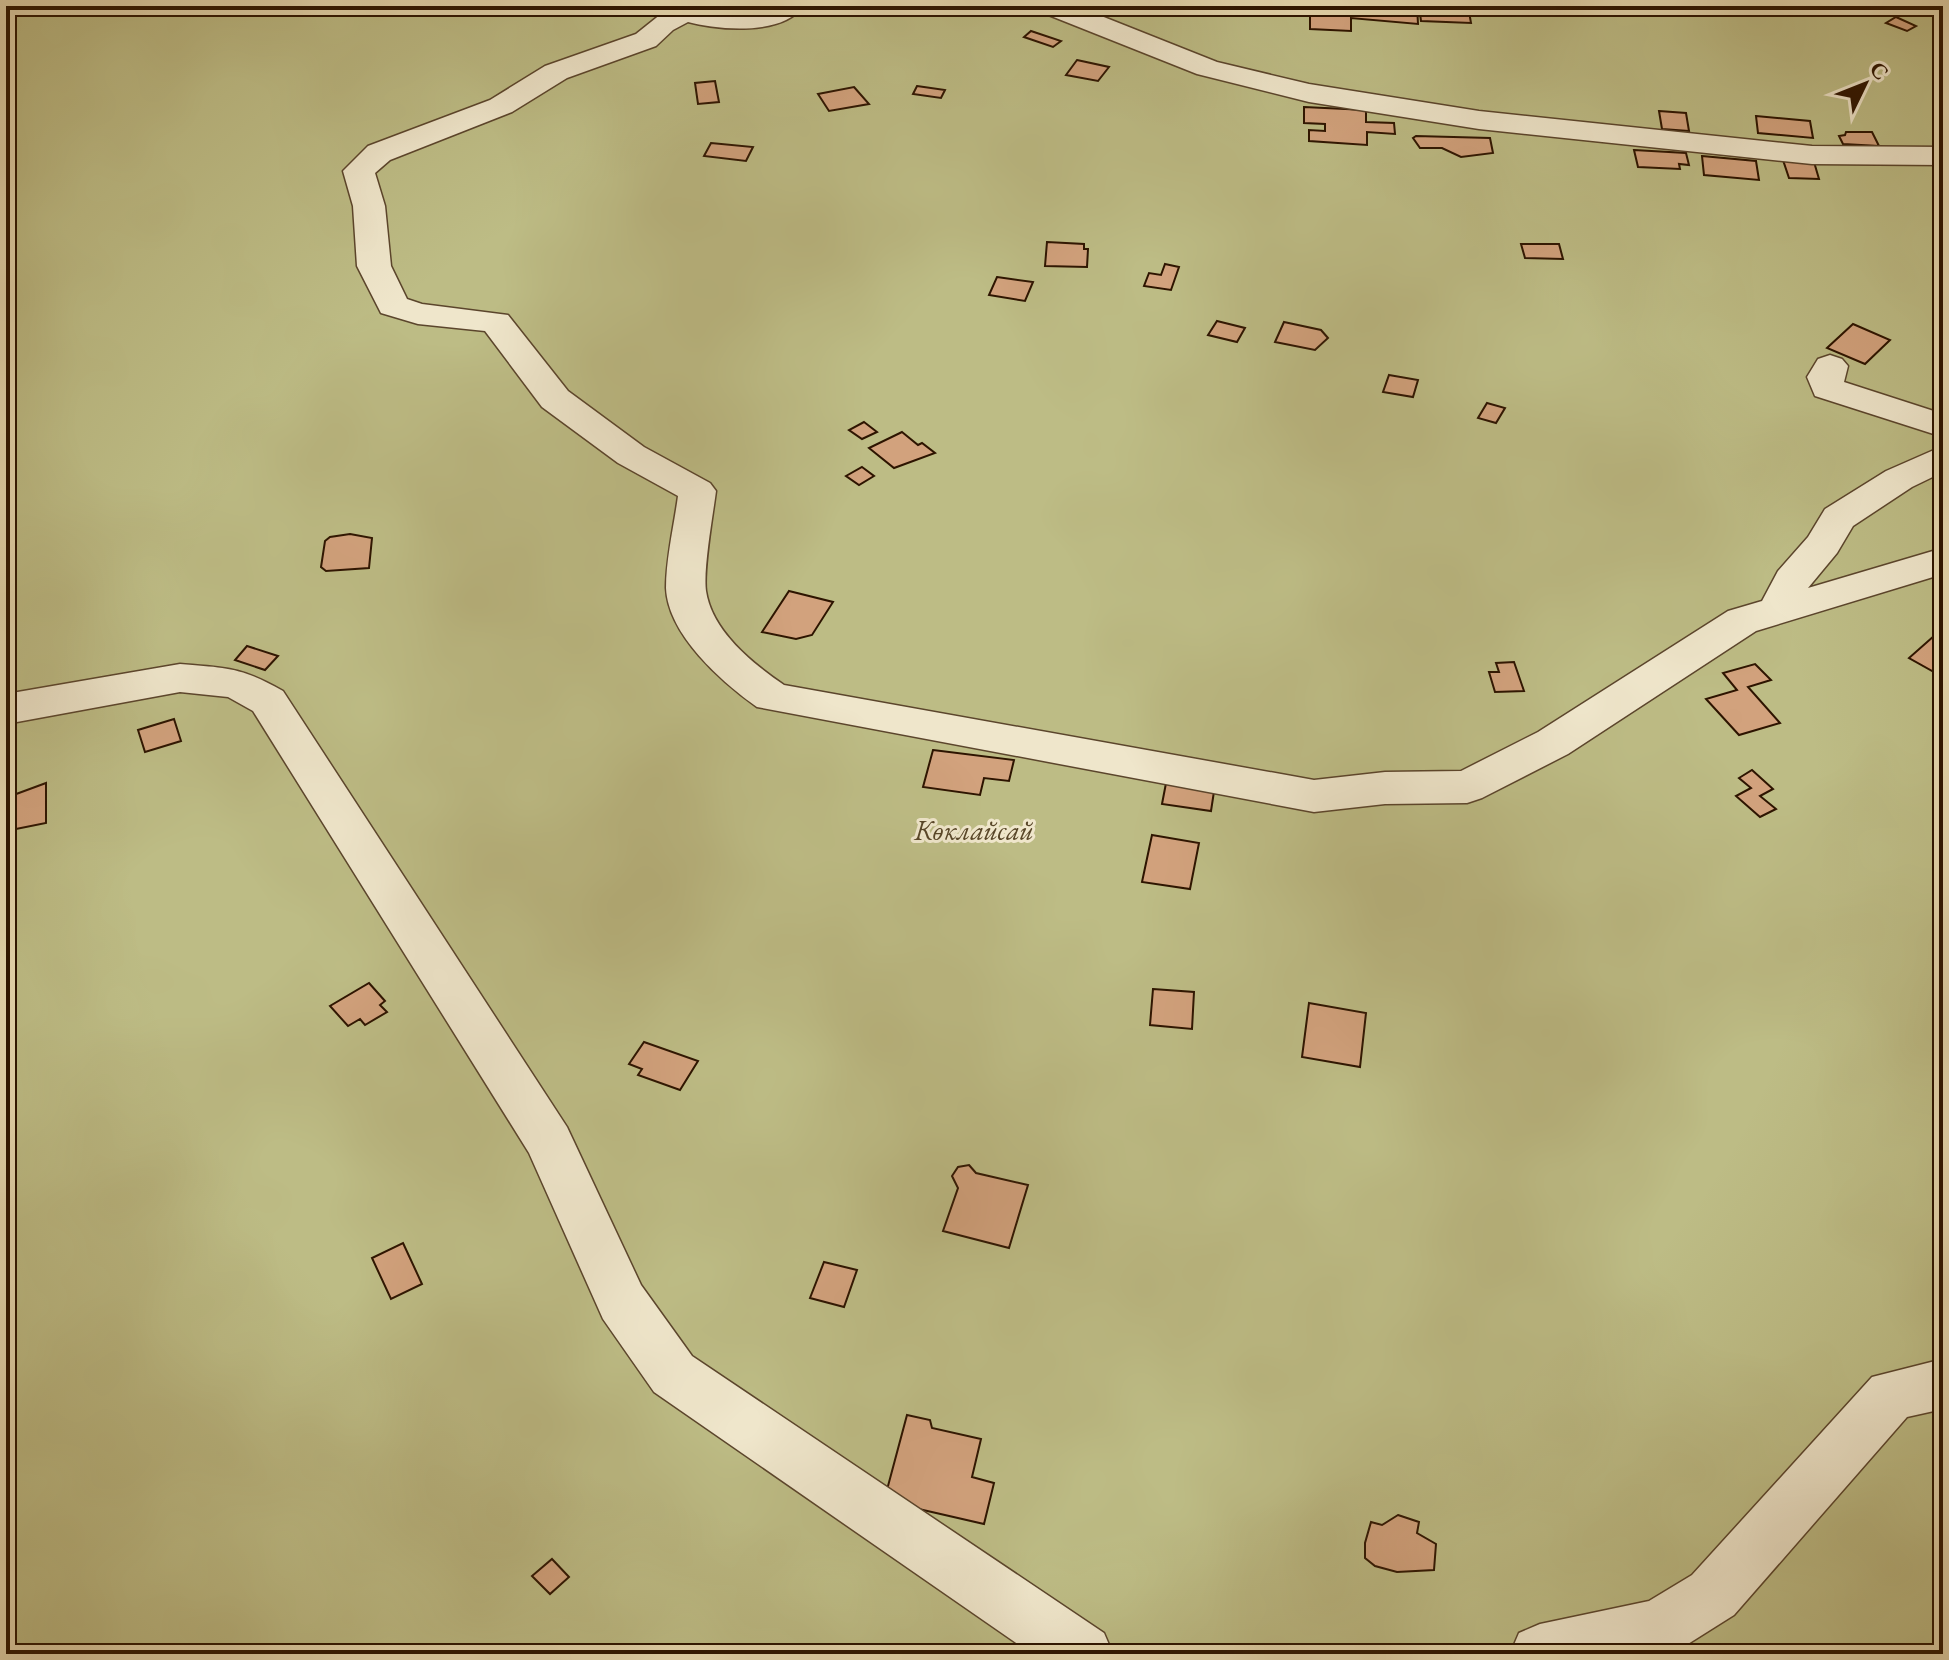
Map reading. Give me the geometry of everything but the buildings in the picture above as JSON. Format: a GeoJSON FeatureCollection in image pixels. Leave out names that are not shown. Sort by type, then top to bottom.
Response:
{"type":"FeatureCollection","features":[{"type":"Feature","properties":{"kind":"street"},"geometry":{"type":"LineString","coordinates":[[789,6],[777,13],[729,24],[676,9],[646,40],[556,72],[501,106],[379,153],[359,171],[369,206],[374,266],[393,306],[418,314],[496,322],[555,399],[631,455],[697,491],[686,590],[699,628],[742,676],[772,697],[1314,796],[1385,788],[1467,787],[1553,743],[1742,621],[1943,561]]}},
{"type":"Feature","properties":{"kind":"street"},"geometry":{"type":"LineString","coordinates":[[1051,6],[1207,68],[1309,93],[1490,121],[1812,155],[1943,156]]}},
{"type":"Feature","properties":{"kind":"street"},"geometry":{"type":"LineString","coordinates":[[1410,129],[1470,128],[1490,121]]}},
{"type":"Feature","properties":{"kind":"street"},"geometry":{"type":"LineString","coordinates":[[1830,366],[1825,377],[1828,388],[1943,426]]}},
{"type":"Feature","properties":{"kind":"street"},"geometry":{"type":"LineString","coordinates":[[1777,611],[1792,580],[1823,544],[1838,518],[1899,479],[1943,458]]}},
{"type":"Feature","properties":{"kind":"street"},"geometry":{"type":"LineString","coordinates":[[6,709],[180,678],[237,683],[268,701],[549,1142],[622,1302],[673,1374],[1083,1654]]}},
{"type":"Feature","properties":{"kind":"street"},"geometry":{"type":"LineString","coordinates":[[1540,1654],[1659,1628],[1713,1595],[1891,1395],[1943,1384]]}},
{"type":"Feature","properties":{"kind":"green space","name":"Көклайсай"},"geometry":{"type":"Polygon","coordinates":[[[6,6],[1943,6],[1943,1654],[6,1654],[6,6]]]}}]}
